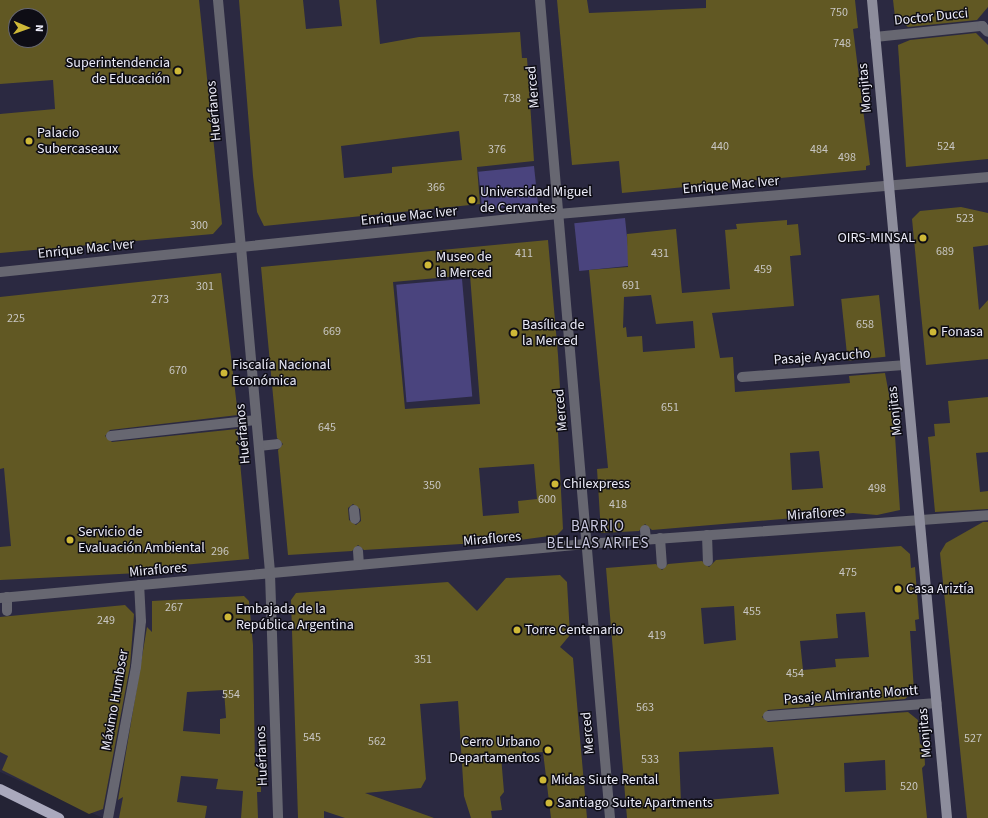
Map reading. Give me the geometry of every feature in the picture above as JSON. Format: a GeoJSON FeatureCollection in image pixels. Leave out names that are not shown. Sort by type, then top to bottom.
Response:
{"type":"FeatureCollection","features":[{"type":"Feature","properties":{"kind":"main road","name":"Monjitas"},"geometry":{"type":"LineString","coordinates":[[872,0],[904,365],[921,520],[947,818]]}},
{"type":"Feature","properties":{"kind":"main road"},"geometry":{"type":"LineString","coordinates":[[0,789],[59,818]]}},
{"type":"Feature","properties":{"kind":"street","name":"Huérfanos"},"geometry":{"type":"LineString","coordinates":[[218,0],[270,574],[278,818]]}},
{"type":"Feature","properties":{"kind":"street","name":"Merced"},"geometry":{"type":"LineString","coordinates":[[540,0],[610,818]]}},
{"type":"Feature","properties":{"kind":"street","name":"Doctor Ducci"},"geometry":{"type":"LineString","coordinates":[[875,37],[982,26],[988,32]]}},
{"type":"Feature","properties":{"kind":"street","name":"Enrique Mac Iver"},"geometry":{"type":"LineString","coordinates":[[0,272],[558,214],[988,177]]}},
{"type":"Feature","properties":{"kind":"street","name":"Pasaje Ayacucho"},"geometry":{"type":"LineString","coordinates":[[742,377],[904,365]]}},
{"type":"Feature","properties":{"kind":"street"},"geometry":{"type":"LineString","coordinates":[[111,436],[256,420]]}},
{"type":"Feature","properties":{"kind":"street"},"geometry":{"type":"LineString","coordinates":[[258,446],[277,444]]}},
{"type":"Feature","properties":{"kind":"street","name":"Miraflores"},"geometry":{"type":"LineString","coordinates":[[3,598],[586,544],[645,535],[660,538],[988,515]]}},
{"type":"Feature","properties":{"kind":"street"},"geometry":{"type":"LineString","coordinates":[[707,535],[708,561]]}},
{"type":"Feature","properties":{"kind":"street"},"geometry":{"type":"LineString","coordinates":[[660,538],[662,564]]}},
{"type":"Feature","properties":{"kind":"street"},"geometry":{"type":"LineString","coordinates":[[358,551],[359,565]]}},
{"type":"Feature","properties":{"kind":"street","name":"Máximo Humbser"},"geometry":{"type":"LineString","coordinates":[[108,818],[136,667],[141,621],[139,585]]}},
{"type":"Feature","properties":{"kind":"street"},"geometry":{"type":"LineString","coordinates":[[3,598],[7,611]]}},
{"type":"Feature","properties":{"kind":"street","name":"Pasaje Almirante Montt"},"geometry":{"type":"LineString","coordinates":[[768,716],[936,703]]}},
{"type":"Feature","properties":{"kind":"shaded area"},"geometry":{"type":"Polygon","coordinates":[[[0,0],[988,0],[988,818],[103,818],[0,772],[0,0]]]}},
{"type":"Feature","properties":{"kind":"shaded area"},"geometry":{"type":"Polygon","coordinates":[[[534,166],[538,204],[482,210],[478,172],[534,166]]]}},
{"type":"Feature","properties":{"kind":"shaded area"},"geometry":{"type":"Polygon","coordinates":[[[625,218],[630,266],[579,271],[574,223],[625,218]]]}},
{"type":"Feature","properties":{"kind":"shaded area"},"geometry":{"type":"Polygon","coordinates":[[[462,279],[472,397],[407,402],[396,285],[462,279]]]}},
{"type":"Feature","properties":{"kind":"building"},"geometry":{"type":"Polygon","coordinates":[[[0,0],[199,0],[222,224],[213,234],[0,253],[0,114],[55,109],[53,80],[0,84],[0,0]]]}},
{"type":"Feature","properties":{"kind":"building"},"geometry":{"type":"Polygon","coordinates":[[[239,0],[303,0],[306,29],[342,26],[339,0],[376,0],[380,44],[419,37],[520,32],[522,58],[527,58],[534,161],[477,167],[480,204],[264,226],[257,212],[239,0]],[[459,131],[341,146],[344,178],[392,173],[392,167],[462,160],[459,131]]]}},
{"type":"Feature","properties":{"kind":"building"},"geometry":{"type":"Polygon","coordinates":[[[557,0],[587,0],[589,13],[706,8],[706,0],[855,0],[858,28],[853,29],[870,165],[866,166],[866,170],[622,193],[619,161],[572,165],[557,0]]]}},
{"type":"Feature","properties":{"kind":"building"},"geometry":{"type":"Polygon","coordinates":[[[893,0],[988,0],[988,7],[977,20],[908,27],[895,17],[893,0]]]}},
{"type":"Feature","properties":{"kind":"building"},"geometry":{"type":"Polygon","coordinates":[[[976,33],[988,45],[988,159],[906,167],[898,45],[910,40],[976,33]]]}},
{"type":"Feature","properties":{"kind":"building"},"geometry":{"type":"Polygon","coordinates":[[[961,207],[988,213],[988,245],[973,247],[979,310],[988,300],[988,359],[926,365],[912,219],[920,211],[961,207]]]}},
{"type":"Feature","properties":{"kind":"building"},"geometry":{"type":"Polygon","coordinates":[[[787,220],[787,225],[798,224],[801,255],[790,256],[794,306],[712,313],[720,358],[733,357],[735,392],[850,383],[849,376],[885,373],[894,421],[900,510],[877,515],[853,513],[652,530],[645,524],[639,531],[601,533],[597,469],[608,468],[589,270],[628,267],[627,234],[676,229],[682,293],[730,289],[725,230],[737,229],[736,224],[787,220]],[[651,295],[624,297],[623,328],[626,327],[627,337],[642,336],[643,352],[695,348],[693,321],[656,324],[651,295]],[[819,451],[790,453],[792,490],[823,488],[819,451]]]}},
{"type":"Feature","properties":{"kind":"building"},"geometry":{"type":"Polygon","coordinates":[[[548,240],[560,388],[556,394],[563,529],[557,535],[512,541],[364,550],[358,545],[352,551],[288,555],[278,450],[283,444],[277,438],[261,267],[548,240]],[[470,275],[393,282],[405,409],[480,404],[470,275]],[[534,464],[479,468],[483,516],[519,513],[518,501],[537,499],[534,464]],[[353,504],[348,508],[349,520],[356,525],[361,521],[360,509],[353,504]]]}},
{"type":"Feature","properties":{"kind":"building"},"geometry":{"type":"Polygon","coordinates":[[[221,273],[238,415],[110,430],[105,436],[112,442],[237,429],[249,559],[138,569],[139,573],[0,580],[0,547],[11,546],[4,468],[0,469],[0,297],[221,273]]]}},
{"type":"Feature","properties":{"kind":"building"},"geometry":{"type":"Polygon","coordinates":[[[879,295],[885,357],[848,361],[841,299],[879,295]]]}},
{"type":"Feature","properties":{"kind":"building"},"geometry":{"type":"Polygon","coordinates":[[[988,397],[988,452],[976,453],[980,492],[988,491],[988,509],[935,512],[928,437],[935,436],[934,424],[950,423],[948,401],[988,397]]]}},
{"type":"Feature","properties":{"kind":"building"},"geometry":{"type":"Polygon","coordinates":[[[983,522],[988,522],[988,818],[967,818],[940,553],[946,543],[983,522]]]}},
{"type":"Feature","properties":{"kind":"building"},"geometry":{"type":"Polygon","coordinates":[[[901,546],[910,554],[911,568],[915,567],[919,619],[915,620],[916,631],[910,631],[914,691],[905,699],[768,710],[762,717],[768,722],[908,712],[918,720],[920,744],[924,746],[925,765],[922,768],[927,818],[627,818],[606,568],[656,564],[662,570],[668,564],[702,561],[709,567],[716,560],[901,546]],[[734,606],[701,608],[704,644],[736,640],[734,606]],[[865,612],[836,614],[838,638],[800,641],[803,670],[836,667],[835,659],[869,657],[865,612]],[[773,747],[679,752],[681,802],[779,794],[773,747]],[[885,760],[844,763],[845,792],[886,790],[885,760]]]}},
{"type":"Feature","properties":{"kind":"building"},"geometry":{"type":"Polygon","coordinates":[[[560,575],[567,582],[570,635],[560,647],[573,658],[587,818],[551,818],[543,752],[501,756],[504,792],[500,797],[502,810],[491,811],[492,818],[471,818],[464,796],[458,701],[420,704],[426,779],[421,788],[365,793],[434,818],[345,818],[324,811],[324,818],[298,818],[291,600],[296,593],[448,582],[477,611],[506,578],[560,575]]]}},
{"type":"Feature","properties":{"kind":"building"},"geometry":{"type":"Polygon","coordinates":[[[244,596],[249,601],[253,645],[255,765],[260,767],[261,792],[257,792],[258,818],[241,818],[243,791],[216,789],[218,779],[181,776],[177,802],[207,806],[205,818],[119,818],[123,797],[118,800],[147,627],[152,632],[152,601],[244,596]],[[224,690],[187,692],[183,731],[220,734],[220,719],[226,718],[224,690]]]}},
{"type":"Feature","properties":{"kind":"building"},"geometry":{"type":"Polygon","coordinates":[[[125,605],[134,614],[130,666],[103,809],[89,814],[2,770],[8,756],[0,752],[0,617],[125,605]]]}},
{"type":"Feature","properties":{"kind":"place","name":"Superintendencia de Educación"},"geometry":{"type":"Point","coordinates":[178,71]}},
{"type":"Feature","properties":{"kind":"place","name":"Palacio Subercaseaux"},"geometry":{"type":"Point","coordinates":[29,141]}},
{"type":"Feature","properties":{"kind":"place","name":"Universidad Miguel de Cervantes"},"geometry":{"type":"Point","coordinates":[472,200]}},
{"type":"Feature","properties":{"kind":"place","name":"OIRS-MINSAL"},"geometry":{"type":"Point","coordinates":[923,238]}},
{"type":"Feature","properties":{"kind":"place","name":"Museo de la Merced"},"geometry":{"type":"Point","coordinates":[428,265]}},
{"type":"Feature","properties":{"kind":"place","name":"Fonasa"},"geometry":{"type":"Point","coordinates":[933,332]}},
{"type":"Feature","properties":{"kind":"place","name":"Basílica de la Merced"},"geometry":{"type":"Point","coordinates":[514,333]}},
{"type":"Feature","properties":{"kind":"place","name":"Fiscalía Nacional Económica"},"geometry":{"type":"Point","coordinates":[224,373]}},
{"type":"Feature","properties":{"kind":"place","name":"Chilexpress"},"geometry":{"type":"Point","coordinates":[555,484]}},
{"type":"Feature","properties":{"kind":"place","name":"Servicio de Evaluación Ambiental"},"geometry":{"type":"Point","coordinates":[70,540]}},
{"type":"Feature","properties":{"kind":"place","name":"Casa Ariztía"},"geometry":{"type":"Point","coordinates":[898,589]}},
{"type":"Feature","properties":{"kind":"place","name":"Embajada de la República Argentina"},"geometry":{"type":"Point","coordinates":[228,617]}},
{"type":"Feature","properties":{"kind":"place","name":"Torre Centenario"},"geometry":{"type":"Point","coordinates":[517,630]}},
{"type":"Feature","properties":{"kind":"place","name":"Cerro Urbano Departamentos"},"geometry":{"type":"Point","coordinates":[548,750]}},
{"type":"Feature","properties":{"kind":"place","name":"Midas Siute Rental"},"geometry":{"type":"Point","coordinates":[543,780]}},
{"type":"Feature","properties":{"kind":"place","name":"Santiago Suite Apartments"},"geometry":{"type":"Point","coordinates":[549,803]}},
{"type":"Feature","properties":{"kind":"district","name":"BARRIO BELLAS ARTES"},"geometry":{"type":"Point","coordinates":[598,534]}}]}
